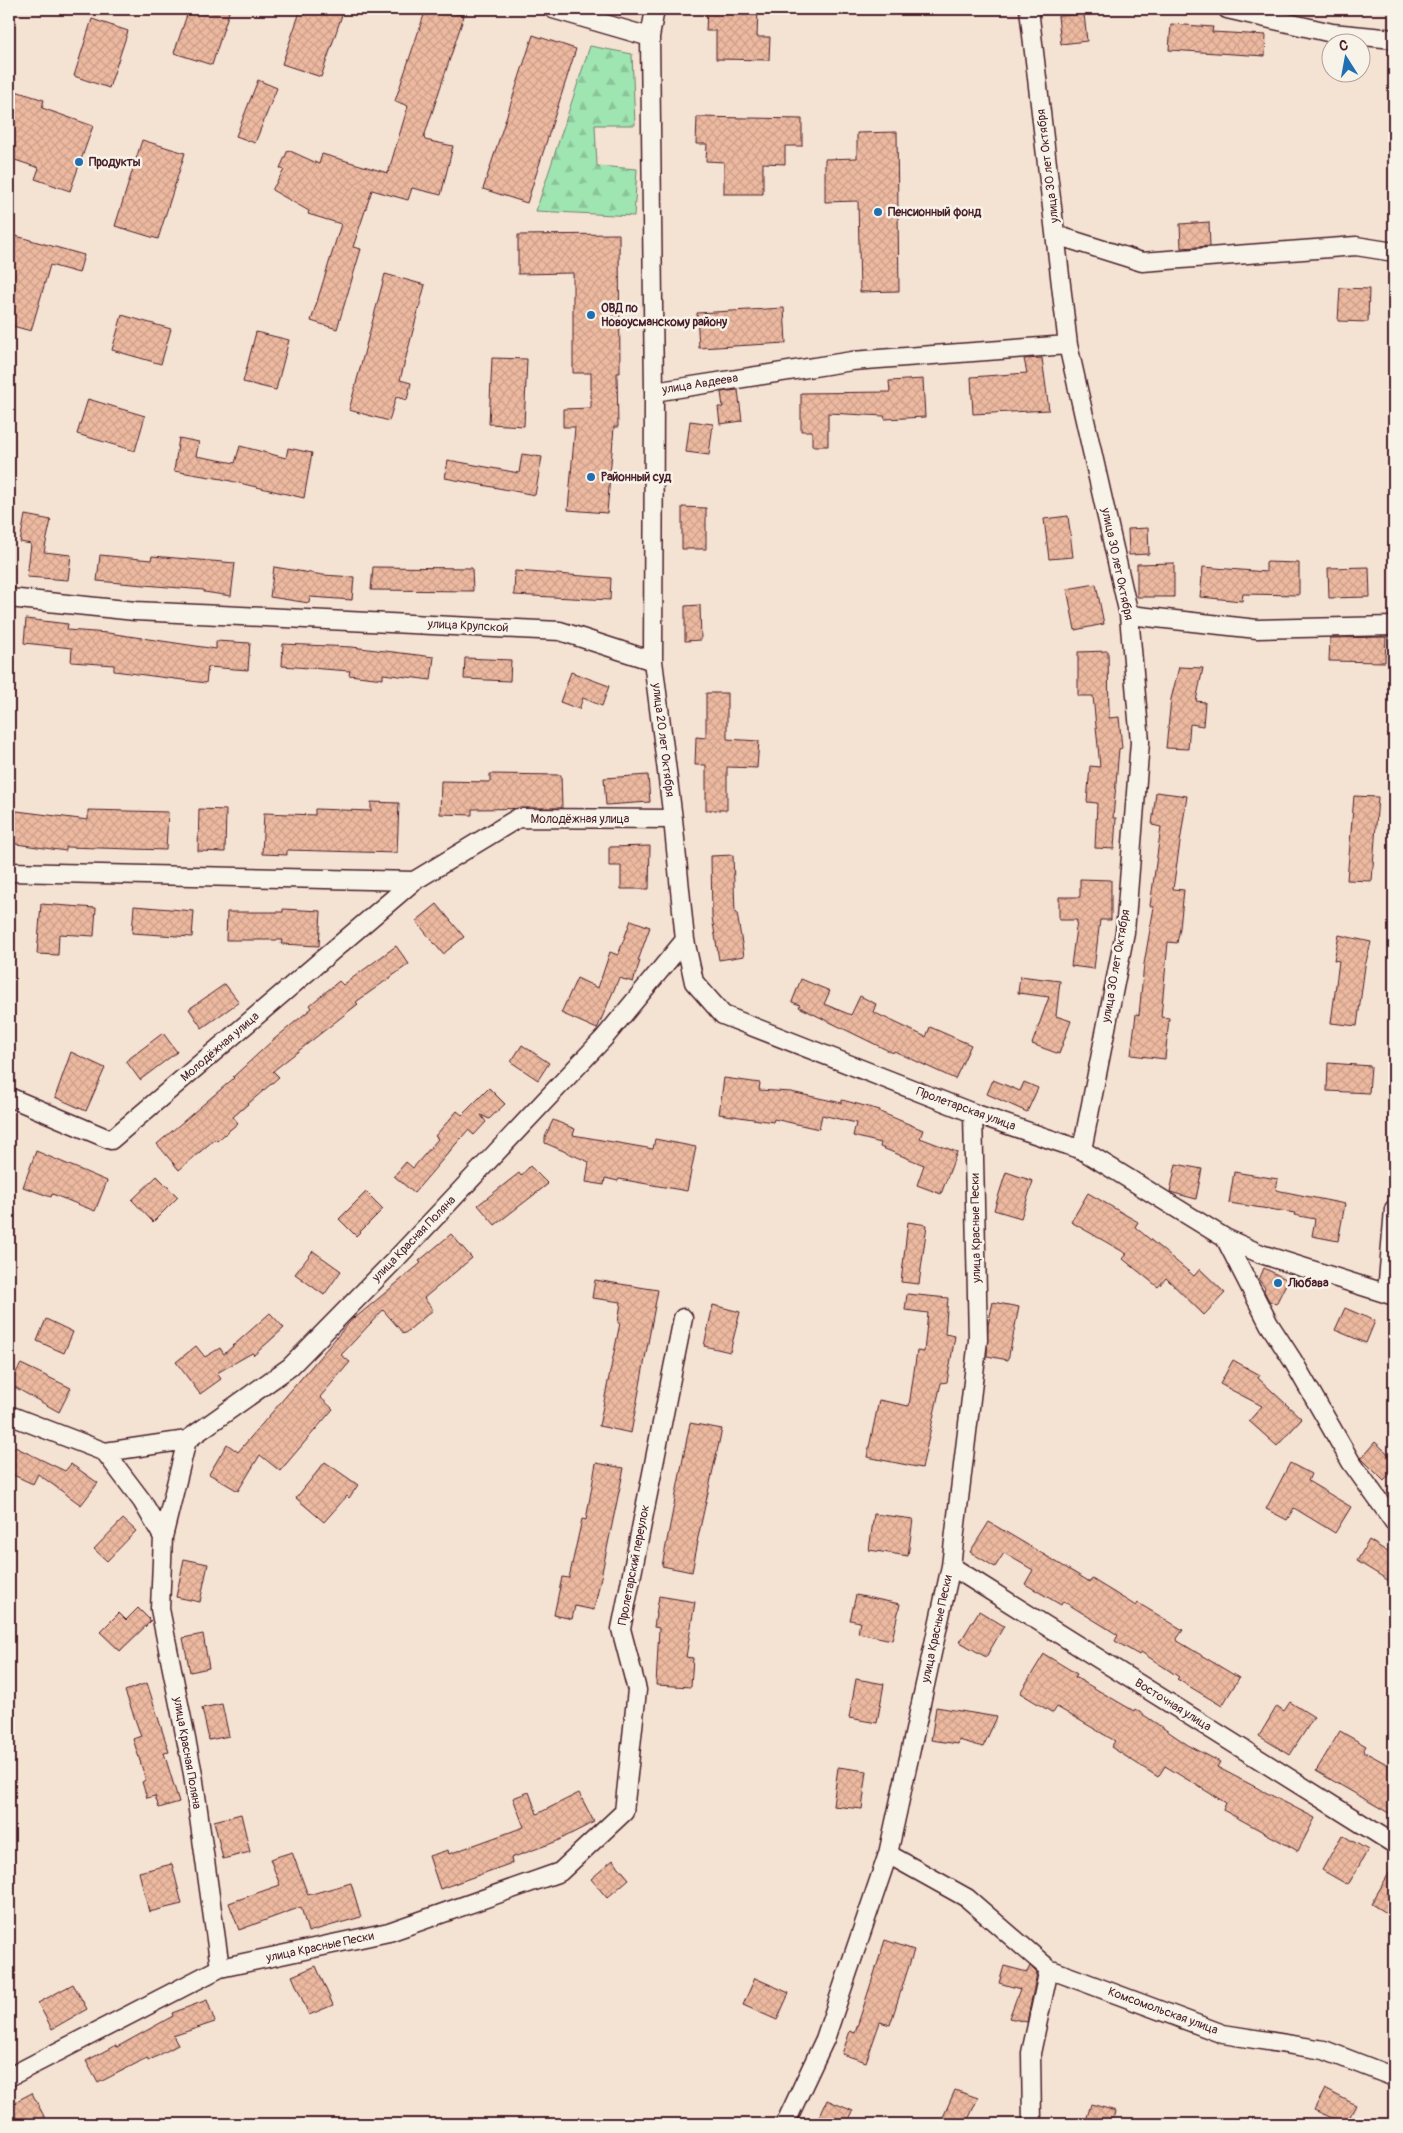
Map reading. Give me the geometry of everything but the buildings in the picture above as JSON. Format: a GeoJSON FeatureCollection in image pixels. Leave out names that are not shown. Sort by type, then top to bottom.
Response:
{"type":"FeatureCollection","features":[{"type":"Feature","properties":{"kind":"street"},"geometry":{"type":"LineString","coordinates":[[553,9],[650,37]]}},
{"type":"Feature","properties":{"kind":"street","name":"улица Авдеева"},"geometry":{"type":"LineString","coordinates":[[655,9],[650,37],[654,392],[852,360],[1068,345]]}},
{"type":"Feature","properties":{"kind":"street","name":"улица 30 лет Октября"},"geometry":{"type":"LineString","coordinates":[[1029,9],[1068,345],[1129,615],[1140,742],[1125,932],[1082,1150]]}},
{"type":"Feature","properties":{"kind":"street"},"geometry":{"type":"LineString","coordinates":[[1226,9],[1332,32],[1394,39]]}},
{"type":"Feature","properties":{"kind":"street"},"geometry":{"type":"LineString","coordinates":[[1056,235],[1142,262],[1356,246],[1394,252]]}},
{"type":"Feature","properties":{"kind":"street"},"geometry":{"type":"LineString","coordinates":[[653,662],[654,392]]}},
{"type":"Feature","properties":{"kind":"street","name":"улица Крупской"},"geometry":{"type":"LineString","coordinates":[[9,598],[135,610],[560,631],[653,662]]}},
{"type":"Feature","properties":{"kind":"street"},"geometry":{"type":"LineString","coordinates":[[1129,615],[1256,630],[1394,626]]}},
{"type":"Feature","properties":{"kind":"street","name":"улица 20 лет Октября"},"geometry":{"type":"LineString","coordinates":[[653,662],[673,819]]}},
{"type":"Feature","properties":{"kind":"street","name":"Молодёжная улица"},"geometry":{"type":"LineString","coordinates":[[9,1097],[111,1140],[414,881],[518,818],[673,819]]}},
{"type":"Feature","properties":{"kind":"street","name":"Пролетарская улица"},"geometry":{"type":"LineString","coordinates":[[673,819],[685,940],[694,982],[723,1015],[973,1113],[1082,1150],[1225,1238],[1261,1254],[1391,1295]]}},
{"type":"Feature","properties":{"kind":"street"},"geometry":{"type":"LineString","coordinates":[[9,872],[414,881]]}},
{"type":"Feature","properties":{"kind":"street","name":"улица Красная Поляна"},"geometry":{"type":"LineString","coordinates":[[220,1968],[193,1774],[160,1609],[163,1537],[187,1440],[297,1360],[401,1254],[604,1038],[685,940]]}},
{"type":"Feature","properties":{"kind":"street","name":"улица Красные Пески"},"geometry":{"type":"LineString","coordinates":[[785,2124],[824,2039],[888,1854],[951,1566],[978,1340],[973,1113]]}},
{"type":"Feature","properties":{"kind":"street"},"geometry":{"type":"LineString","coordinates":[[1391,1295],[1394,1209]]}},
{"type":"Feature","properties":{"kind":"street"},"geometry":{"type":"LineString","coordinates":[[1225,1238],[1269,1324],[1293,1361],[1351,1462],[1394,1522]]}},
{"type":"Feature","properties":{"kind":"street","name":"Пролетарский переулок"},"geometry":{"type":"LineString","coordinates":[[624,1812],[637,1690],[621,1629],[684,1318]]}},
{"type":"Feature","properties":{"kind":"street"},"geometry":{"type":"LineString","coordinates":[[9,1415],[105,1452],[187,1440]]}},
{"type":"Feature","properties":{"kind":"street"},"geometry":{"type":"LineString","coordinates":[[105,1452],[142,1501],[163,1537]]}},
{"type":"Feature","properties":{"kind":"street","name":"Восточная улица"},"geometry":{"type":"LineString","coordinates":[[951,1566],[1394,1844]]}},
{"type":"Feature","properties":{"kind":"street","name":"улица Красные Пески"},"geometry":{"type":"LineString","coordinates":[[9,2077],[220,1968],[389,1932],[560,1872],[624,1812]]}},
{"type":"Feature","properties":{"kind":"street","name":"Комсомольская улица"},"geometry":{"type":"LineString","coordinates":[[888,1854],[967,1898],[1049,1969],[1223,2034],[1324,2050],[1394,2077]]}},
{"type":"Feature","properties":{"kind":"street"},"geometry":{"type":"LineString","coordinates":[[1032,2124],[1031,2053],[1049,1969]]}},
{"type":"Feature","properties":{"kind":"green space"},"geometry":{"type":"Polygon","coordinates":[[[590,46],[632,54],[635,125],[595,125],[597,166],[637,169],[634,216],[536,211],[590,46]]]}},
{"type":"Feature","properties":{"kind":"place","name":"Продукты"},"geometry":{"type":"Point","coordinates":[79,162]}},
{"type":"Feature","properties":{"kind":"place","name":"Пенсионный фонд"},"geometry":{"type":"Point","coordinates":[878,212]}},
{"type":"Feature","properties":{"kind":"place","name":"ОВД по Новоусманскому району"},"geometry":{"type":"Point","coordinates":[591,315]}},
{"type":"Feature","properties":{"kind":"place","name":"Районный суд"},"geometry":{"type":"Point","coordinates":[591,477]}},
{"type":"Feature","properties":{"kind":"place","name":"Любава"},"geometry":{"type":"Point","coordinates":[1278,1283]}}]}
